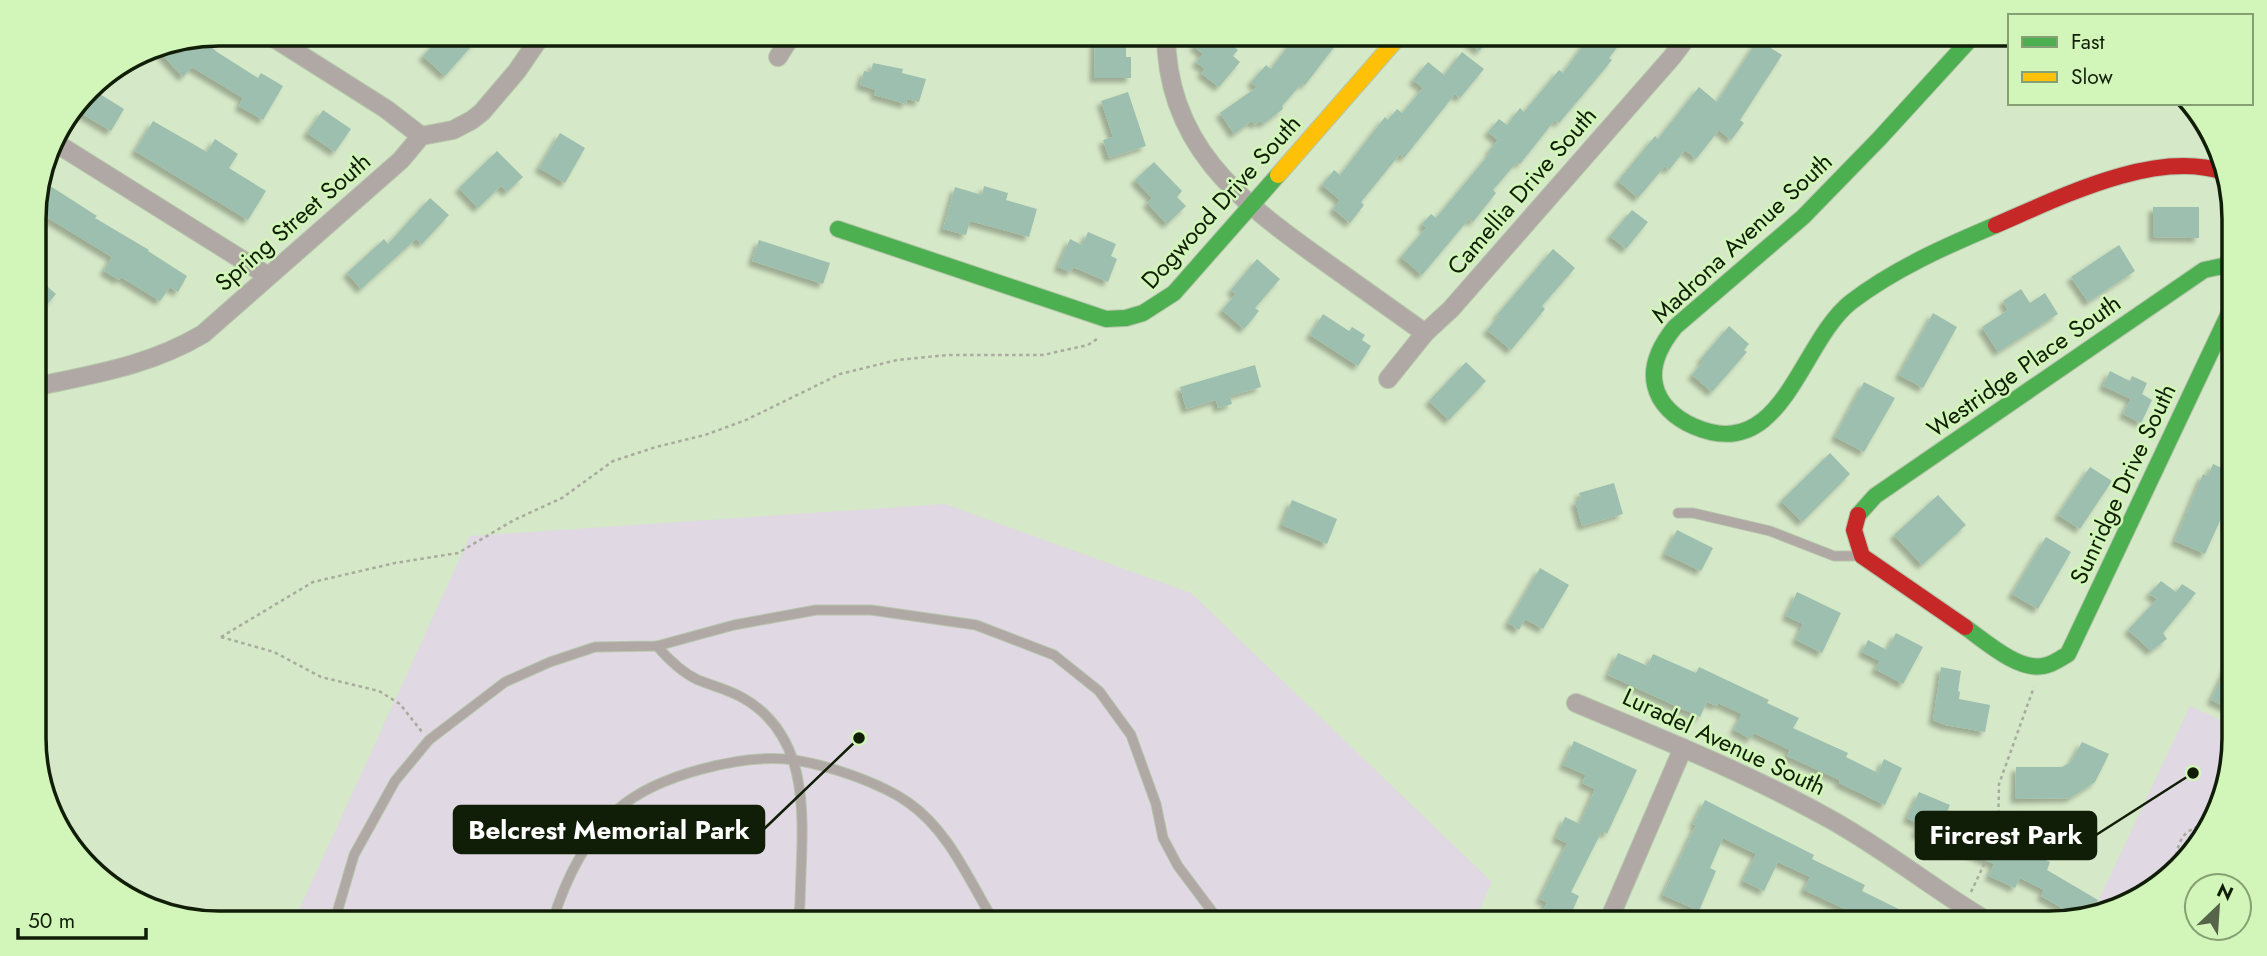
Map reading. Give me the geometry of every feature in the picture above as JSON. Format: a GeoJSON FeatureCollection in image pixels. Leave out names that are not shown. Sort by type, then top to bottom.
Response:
{"type":"FeatureCollection","features":[{"type":"Feature","properties":{"kind":"street"},"geometry":{"type":"LineString","coordinates":[[287,46],[386,109],[421,136],[453,130],[472,120],[510,80],[534,46]]}},
{"type":"Feature","properties":{"kind":"street"},"geometry":{"type":"LineString","coordinates":[[778,57],[785,46]]}},
{"type":"Feature","properties":{"kind":"street"},"geometry":{"type":"LineString","coordinates":[[1166,46],[1171,86],[1184,121],[1200,150],[1223,181],[1289,236],[1425,333]]}},
{"type":"Feature","properties":{"kind":"street","name":"Dogwood Drive South"},"geometry":{"type":"LineString","coordinates":[[838,229],[1106,319],[1124,320],[1156,308],[1174,293],[1391,46]]}},
{"type":"Feature","properties":{"kind":"street","name":"Camellia Drive South"},"geometry":{"type":"LineString","coordinates":[[1388,379],[1425,333],[1451,309],[1680,46]]}},
{"type":"Feature","properties":{"kind":"street","name":"Madrona Avenue South"},"geometry":{"type":"LineString","coordinates":[[1964,46],[1778,240],[1672,331],[1656,359],[1654,373],[1659,400],[1667,410],[1692,426],[1708,431],[1740,433],[1754,427],[1783,400],[1828,325],[1842,309],[1912,264],[1965,236],[2126,174],[2168,166],[2192,165],[2215,170]]}},
{"type":"Feature","properties":{"kind":"street","name":"Spring Street South"},"geometry":{"type":"LineString","coordinates":[[46,384],[138,364],[180,347],[202,334],[401,160],[421,136]]}},
{"type":"Feature","properties":{"kind":"street"},"geometry":{"type":"LineString","coordinates":[[61,146],[268,276]]}},
{"type":"Feature","properties":{"kind":"street","name":"Westridge Place South"},"geometry":{"type":"LineString","coordinates":[[1862,556],[1856,543],[1854,524],[1861,510],[1875,496],[2204,270],[2222,266]]}},
{"type":"Feature","properties":{"kind":"street","name":"Sunridge Drive South"},"geometry":{"type":"LineString","coordinates":[[2041,668],[2054,664],[2068,654],[2222,328]]}},
{"type":"Feature","properties":{"kind":"street"},"geometry":{"type":"LineString","coordinates":[[1862,556],[2010,658],[2041,668]]}},
{"type":"Feature","properties":{"kind":"street","name":"Luradel Avenue South"},"geometry":{"type":"LineString","coordinates":[[1576,703],[1756,779],[1892,856],[1963,910]]}},
{"type":"Feature","properties":{"kind":"street"},"geometry":{"type":"LineString","coordinates":[[1613,910],[1683,748]]}},
{"type":"Feature","properties":{"kind":"lane"},"geometry":{"type":"LineString","coordinates":[[1678,513],[1693,513],[1770,531],[1834,556],[1862,556]]}},
{"type":"Feature","properties":{"kind":"lane"},"geometry":{"type":"LineString","coordinates":[[338,911],[354,855],[396,781],[429,740],[505,682],[550,662],[595,647],[657,646],[734,625],[816,610],[870,610],[976,625],[1054,655],[1099,691],[1131,735],[1156,804],[1163,838],[1178,866],[1211,910]]}},
{"type":"Feature","properties":{"kind":"lane"},"geometry":{"type":"LineString","coordinates":[[657,646],[676,667],[698,680],[743,698],[764,712],[777,727],[794,760],[800,782],[799,911]]}},
{"type":"Feature","properties":{"kind":"lane"},"geometry":{"type":"LineString","coordinates":[[556,911],[580,854],[619,809],[659,784],[714,765],[794,760],[854,775],[909,803],[942,834],[988,911]]}},
{"type":"Feature","properties":{"kind":"path"},"geometry":{"type":"LineString","coordinates":[[429,740],[400,704],[379,691],[321,677],[274,652],[221,637],[313,582],[395,563],[458,553],[514,520],[562,498],[613,461],[705,435],[746,420],[840,374],[909,359],[947,355],[1043,355],[1088,345],[1097,339]]}},
{"type":"Feature","properties":{"kind":"path"},"geometry":{"type":"LineString","coordinates":[[1970,910],[1998,835],[1999,784],[2041,668]]}},
{"type":"Feature","properties":{"kind":"path"},"geometry":{"type":"LineString","coordinates":[[2177,854],[2185,833],[2196,827]]}},
{"type":"Feature","properties":{"kind":"shaded area"},"geometry":{"type":"Polygon","coordinates":[[[945,504],[1191,593],[1492,882],[1479,910],[299,911],[470,536],[945,504]]]}},
{"type":"Feature","properties":{"kind":"shaded area"},"geometry":{"type":"Polygon","coordinates":[[[2190,706],[2222,721],[2220,760],[2212,793],[2186,843],[2154,875],[2115,897],[2097,903],[2190,706]]]}},
{"type":"Feature","properties":{"kind":"building"},"geometry":{"type":"Polygon","coordinates":[[[211,46],[258,78],[261,73],[283,86],[263,120],[239,106],[243,98],[192,67],[183,77],[163,55],[211,46]]]}},
{"type":"Feature","properties":{"kind":"building"},"geometry":{"type":"Polygon","coordinates":[[[432,46],[472,46],[445,76],[423,56],[432,46]]]}},
{"type":"Feature","properties":{"kind":"building"},"geometry":{"type":"Polygon","coordinates":[[[1095,46],[1126,46],[1126,57],[1131,57],[1131,78],[1094,78],[1095,46]]]}},
{"type":"Feature","properties":{"kind":"building"},"geometry":{"type":"Polygon","coordinates":[[[1194,46],[1233,46],[1238,50],[1233,56],[1240,62],[1219,87],[1201,73],[1205,69],[1196,62],[1203,54],[1194,46]]]}},
{"type":"Feature","properties":{"kind":"building"},"geometry":{"type":"Polygon","coordinates":[[[1288,46],[1335,46],[1305,85],[1302,83],[1282,106],[1283,109],[1263,124],[1260,121],[1255,125],[1252,121],[1234,134],[1220,113],[1257,87],[1251,82],[1266,65],[1271,69],[1288,46]]]}},
{"type":"Feature","properties":{"kind":"building"},"geometry":{"type":"Polygon","coordinates":[[[1583,46],[1618,46],[1609,58],[1612,60],[1559,123],[1555,120],[1520,164],[1517,162],[1493,190],[1496,193],[1473,222],[1469,219],[1422,275],[1401,257],[1426,228],[1422,224],[1431,214],[1436,218],[1491,152],[1489,151],[1498,140],[1488,132],[1499,119],[1507,125],[1520,108],[1524,112],[1559,70],[1563,73],[1583,46]]]}},
{"type":"Feature","properties":{"kind":"building"},"geometry":{"type":"Polygon","coordinates":[[[1754,46],[1768,46],[1782,55],[1740,120],[1744,123],[1731,140],[1719,130],[1696,159],[1685,150],[1669,170],[1665,166],[1638,198],[1618,181],[1655,136],[1658,139],[1699,87],[1717,102],[1754,46]]]}},
{"type":"Feature","properties":{"kind":"building"},"geometry":{"type":"Polygon","coordinates":[[[1462,52],[1484,69],[1460,98],[1455,94],[1404,158],[1400,154],[1361,202],[1364,205],[1350,223],[1333,209],[1340,200],[1322,185],[1334,170],[1340,175],[1385,117],[1388,120],[1397,109],[1402,113],[1423,88],[1413,80],[1428,62],[1444,75],[1462,52]]]}},
{"type":"Feature","properties":{"kind":"building"},"geometry":{"type":"Polygon","coordinates":[[[873,63],[903,69],[902,73],[926,79],[919,102],[907,99],[906,104],[874,95],[876,90],[860,85],[864,71],[871,72],[873,63]]]}},
{"type":"Feature","properties":{"kind":"building"},"geometry":{"type":"Polygon","coordinates":[[[1128,92],[1146,146],[1109,158],[1103,140],[1113,137],[1101,101],[1128,92]]]}},
{"type":"Feature","properties":{"kind":"building"},"geometry":{"type":"Polygon","coordinates":[[[99,93],[124,109],[111,131],[81,113],[99,93]]]}},
{"type":"Feature","properties":{"kind":"building"},"geometry":{"type":"Polygon","coordinates":[[[323,110],[351,129],[335,152],[307,133],[323,110]]]}},
{"type":"Feature","properties":{"kind":"building"},"geometry":{"type":"Polygon","coordinates":[[[153,121],[207,152],[215,139],[238,154],[229,168],[266,191],[248,220],[135,151],[153,121]]]}},
{"type":"Feature","properties":{"kind":"building"},"geometry":{"type":"Polygon","coordinates":[[[560,133],[585,148],[565,183],[539,168],[560,133]]]}},
{"type":"Feature","properties":{"kind":"building"},"geometry":{"type":"Polygon","coordinates":[[[497,151],[523,177],[507,192],[501,186],[478,208],[459,188],[497,151]]]}},
{"type":"Feature","properties":{"kind":"building"},"geometry":{"type":"Polygon","coordinates":[[[1154,162],[1182,191],[1177,197],[1186,206],[1167,224],[1147,203],[1152,198],[1135,180],[1154,162]]]}},
{"type":"Feature","properties":{"kind":"building"},"geometry":{"type":"Polygon","coordinates":[[[49,185],[97,216],[95,218],[187,276],[178,292],[170,287],[160,301],[121,277],[119,280],[104,271],[112,257],[46,217],[49,185]]]}},
{"type":"Feature","properties":{"kind":"building"},"geometry":{"type":"Polygon","coordinates":[[[984,186],[1008,193],[1006,200],[1037,209],[1029,237],[970,221],[966,235],[943,229],[955,187],[982,195],[984,186]]]}},
{"type":"Feature","properties":{"kind":"building"},"geometry":{"type":"Polygon","coordinates":[[[430,198],[449,215],[422,244],[416,239],[361,289],[347,273],[384,239],[388,244],[430,198]]]}},
{"type":"Feature","properties":{"kind":"building"},"geometry":{"type":"Polygon","coordinates":[[[2153,207],[2199,207],[2199,238],[2153,237],[2153,207]]]}},
{"type":"Feature","properties":{"kind":"building"},"geometry":{"type":"Polygon","coordinates":[[[1632,210],[1648,222],[1626,249],[1610,236],[1632,210]]]}},
{"type":"Feature","properties":{"kind":"building"},"geometry":{"type":"Polygon","coordinates":[[[1088,232],[1116,244],[1111,256],[1117,259],[1108,282],[1073,267],[1071,272],[1058,267],[1070,239],[1082,245],[1088,232]]]}},
{"type":"Feature","properties":{"kind":"building"},"geometry":{"type":"Polygon","coordinates":[[[759,240],[830,263],[823,284],[752,261],[759,240]]]}},
{"type":"Feature","properties":{"kind":"building"},"geometry":{"type":"Polygon","coordinates":[[[2119,245],[2135,271],[2088,302],[2071,277],[2119,245]]]}},
{"type":"Feature","properties":{"kind":"building"},"geometry":{"type":"Polygon","coordinates":[[[1553,249],[1575,268],[1542,306],[1545,309],[1511,350],[1487,330],[1553,249]]]}},
{"type":"Feature","properties":{"kind":"building"},"geometry":{"type":"Polygon","coordinates":[[[1257,259],[1280,279],[1255,308],[1259,311],[1244,329],[1222,310],[1236,294],[1231,290],[1257,259]]]}},
{"type":"Feature","properties":{"kind":"building"},"geometry":{"type":"Polygon","coordinates":[[[46,285],[56,294],[46,306],[46,285]]]}},
{"type":"Feature","properties":{"kind":"building"},"geometry":{"type":"Polygon","coordinates":[[[2021,289],[2030,303],[2045,293],[2058,314],[1998,352],[1982,327],[2008,310],[2003,301],[2021,289]]]}},
{"type":"Feature","properties":{"kind":"building"},"geometry":{"type":"Polygon","coordinates":[[[1933,313],[1957,327],[1923,388],[1899,375],[1933,313]]]}},
{"type":"Feature","properties":{"kind":"building"},"geometry":{"type":"Polygon","coordinates":[[[1323,314],[1349,331],[1352,327],[1365,335],[1362,340],[1371,346],[1358,366],[1310,335],[1323,314]]]}},
{"type":"Feature","properties":{"kind":"building"},"geometry":{"type":"Polygon","coordinates":[[[1729,326],[1749,344],[1744,350],[1747,352],[1712,392],[1692,375],[1703,361],[1701,359],[1729,326]]]}},
{"type":"Feature","properties":{"kind":"building"},"geometry":{"type":"Polygon","coordinates":[[[1466,362],[1486,381],[1449,420],[1429,401],[1466,362]]]}},
{"type":"Feature","properties":{"kind":"building"},"geometry":{"type":"Polygon","coordinates":[[[1255,365],[1261,387],[1230,396],[1232,404],[1218,408],[1216,400],[1186,409],[1180,387],[1255,365]]]}},
{"type":"Feature","properties":{"kind":"building"},"geometry":{"type":"Polygon","coordinates":[[[2110,371],[2130,381],[2132,376],[2147,383],[2142,394],[2152,400],[2141,423],[2123,414],[2131,399],[2103,386],[2110,371]]]}},
{"type":"Feature","properties":{"kind":"building"},"geometry":{"type":"Polygon","coordinates":[[[1864,382],[1895,398],[1864,452],[1835,437],[1864,382]]]}},
{"type":"Feature","properties":{"kind":"building"},"geometry":{"type":"Polygon","coordinates":[[[1830,453],[1850,474],[1802,522],[1781,501],[1830,453]]]}},
{"type":"Feature","properties":{"kind":"building"},"geometry":{"type":"Polygon","coordinates":[[[2213,464],[2222,468],[2222,516],[2205,554],[2175,541],[2203,474],[2208,476],[2213,464]]]}},
{"type":"Feature","properties":{"kind":"building"},"geometry":{"type":"Polygon","coordinates":[[[2090,467],[2112,481],[2080,529],[2058,515],[2090,467]]]}},
{"type":"Feature","properties":{"kind":"building"},"geometry":{"type":"Polygon","coordinates":[[[1614,483],[1623,514],[1582,526],[1575,501],[1581,499],[1579,493],[1614,483]]]}},
{"type":"Feature","properties":{"kind":"building"},"geometry":{"type":"Polygon","coordinates":[[[1938,495],[1966,525],[1922,565],[1894,535],[1938,495]]]}},
{"type":"Feature","properties":{"kind":"building"},"geometry":{"type":"Polygon","coordinates":[[[1292,500],[1337,519],[1327,544],[1282,525],[1292,500]]]}},
{"type":"Feature","properties":{"kind":"building"},"geometry":{"type":"Polygon","coordinates":[[[1677,530],[1713,548],[1701,571],[1665,554],[1677,530]]]}},
{"type":"Feature","properties":{"kind":"building"},"geometry":{"type":"Polygon","coordinates":[[[2046,537],[2071,552],[2038,609],[2012,594],[2046,537]]]}},
{"type":"Feature","properties":{"kind":"building"},"geometry":{"type":"Polygon","coordinates":[[[1540,568],[1569,585],[1543,629],[1525,619],[1519,630],[1508,623],[1540,568]]]}},
{"type":"Feature","properties":{"kind":"building"},"geometry":{"type":"Polygon","coordinates":[[[2161,581],[2176,592],[2182,584],[2196,593],[2163,633],[2167,639],[2151,651],[2128,630],[2157,599],[2149,594],[2161,581]]]}},
{"type":"Feature","properties":{"kind":"building"},"geometry":{"type":"Polygon","coordinates":[[[1797,592],[1841,613],[1822,653],[1796,640],[1803,624],[1786,616],[1797,592]]]}},
{"type":"Feature","properties":{"kind":"building"},"geometry":{"type":"Polygon","coordinates":[[[1896,633],[1923,647],[1903,684],[1875,669],[1880,661],[1862,652],[1868,640],[1887,650],[1896,633]]]}},
{"type":"Feature","properties":{"kind":"building"},"geometry":{"type":"Polygon","coordinates":[[[1618,653],[1648,666],[1653,654],[1696,673],[1699,667],[1769,700],[1767,703],[1799,718],[1793,728],[1848,753],[1846,757],[1878,773],[1884,759],[1902,768],[1885,805],[1839,783],[1840,780],[1787,756],[1790,750],[1754,733],[1751,739],[1734,730],[1742,714],[1718,703],[1717,706],[1707,702],[1700,717],[1608,675],[1618,653]]]}},
{"type":"Feature","properties":{"kind":"building"},"geometry":{"type":"Polygon","coordinates":[[[1941,667],[1961,671],[1959,699],[1990,705],[1985,732],[1945,725],[1933,720],[1941,667]]]}},
{"type":"Feature","properties":{"kind":"building"},"geometry":{"type":"Polygon","coordinates":[[[2222,677],[2222,705],[2211,700],[2222,677]]]}},
{"type":"Feature","properties":{"kind":"building"},"geometry":{"type":"Polygon","coordinates":[[[1574,741],[1637,770],[1607,834],[1602,831],[1571,892],[1579,896],[1573,910],[1543,910],[1547,902],[1540,899],[1567,843],[1556,838],[1565,817],[1580,824],[1595,789],[1582,783],[1586,775],[1563,765],[1574,741]]]}},
{"type":"Feature","properties":{"kind":"building"},"geometry":{"type":"Polygon","coordinates":[[[2082,742],[2109,754],[2095,782],[2070,798],[2015,799],[2016,767],[2062,767],[2071,762],[2082,742]]]}},
{"type":"Feature","properties":{"kind":"building"},"geometry":{"type":"Polygon","coordinates":[[[1919,792],[1950,805],[1946,814],[2050,862],[2047,870],[2098,900],[2096,903],[2064,909],[2041,896],[2044,890],[2020,878],[2015,888],[1989,876],[1994,864],[1960,849],[1958,853],[1915,833],[1919,824],[1907,818],[1919,792]]]}},
{"type":"Feature","properties":{"kind":"building"},"geometry":{"type":"Polygon","coordinates":[[[1705,800],[1814,855],[1812,859],[1865,885],[1862,891],[1901,910],[1847,910],[1804,890],[1810,877],[1778,862],[1764,891],[1743,881],[1756,854],[1723,838],[1710,868],[1716,871],[1697,910],[1663,895],[1696,825],[1693,824],[1705,800]]]}},
{"type":"Feature","properties":{"kind":"traffic: fast"},"geometry":{"type":"LineString","coordinates":[[1964,46],[1803,217],[1675,327],[1662,347],[1654,369],[1655,385],[1660,398],[1674,415],[1693,426],[1723,434],[1748,429],[1769,415],[1786,394],[1833,321],[1851,302],[1903,269],[1996,225]]}},
{"type":"Feature","properties":{"kind":"traffic: fast"},"geometry":{"type":"LineString","coordinates":[[838,229],[1106,319],[1126,318],[1143,313],[1174,293],[1278,175]]}},
{"type":"Feature","properties":{"kind":"traffic: fast"},"geometry":{"type":"LineString","coordinates":[[1858,515],[1875,496],[2204,270],[2222,266]]}},
{"type":"Feature","properties":{"kind":"traffic: fast"},"geometry":{"type":"LineString","coordinates":[[1965,627],[2002,654],[2023,664],[2046,665],[2068,654],[2222,328]]}},
{"type":"Feature","properties":{"kind":"traffic: slow"},"geometry":{"type":"LineString","coordinates":[[1278,175],[1391,46]]}},
{"type":"Feature","properties":{"kind":"traffic: jam"},"geometry":{"type":"LineString","coordinates":[[1996,225],[2078,190],[2138,172],[2168,167],[2215,170]]}},
{"type":"Feature","properties":{"kind":"traffic: jam"},"geometry":{"type":"LineString","coordinates":[[1858,515],[1854,530],[1862,556],[1965,627]]}},
{"type":"Feature","properties":{"kind":"place","name":"Belcrest Memorial Park"},"geometry":{"type":"Point","coordinates":[859,738]}},
{"type":"Feature","properties":{"kind":"place","name":"Fircrest Park"},"geometry":{"type":"Point","coordinates":[2193,773]}}]}
